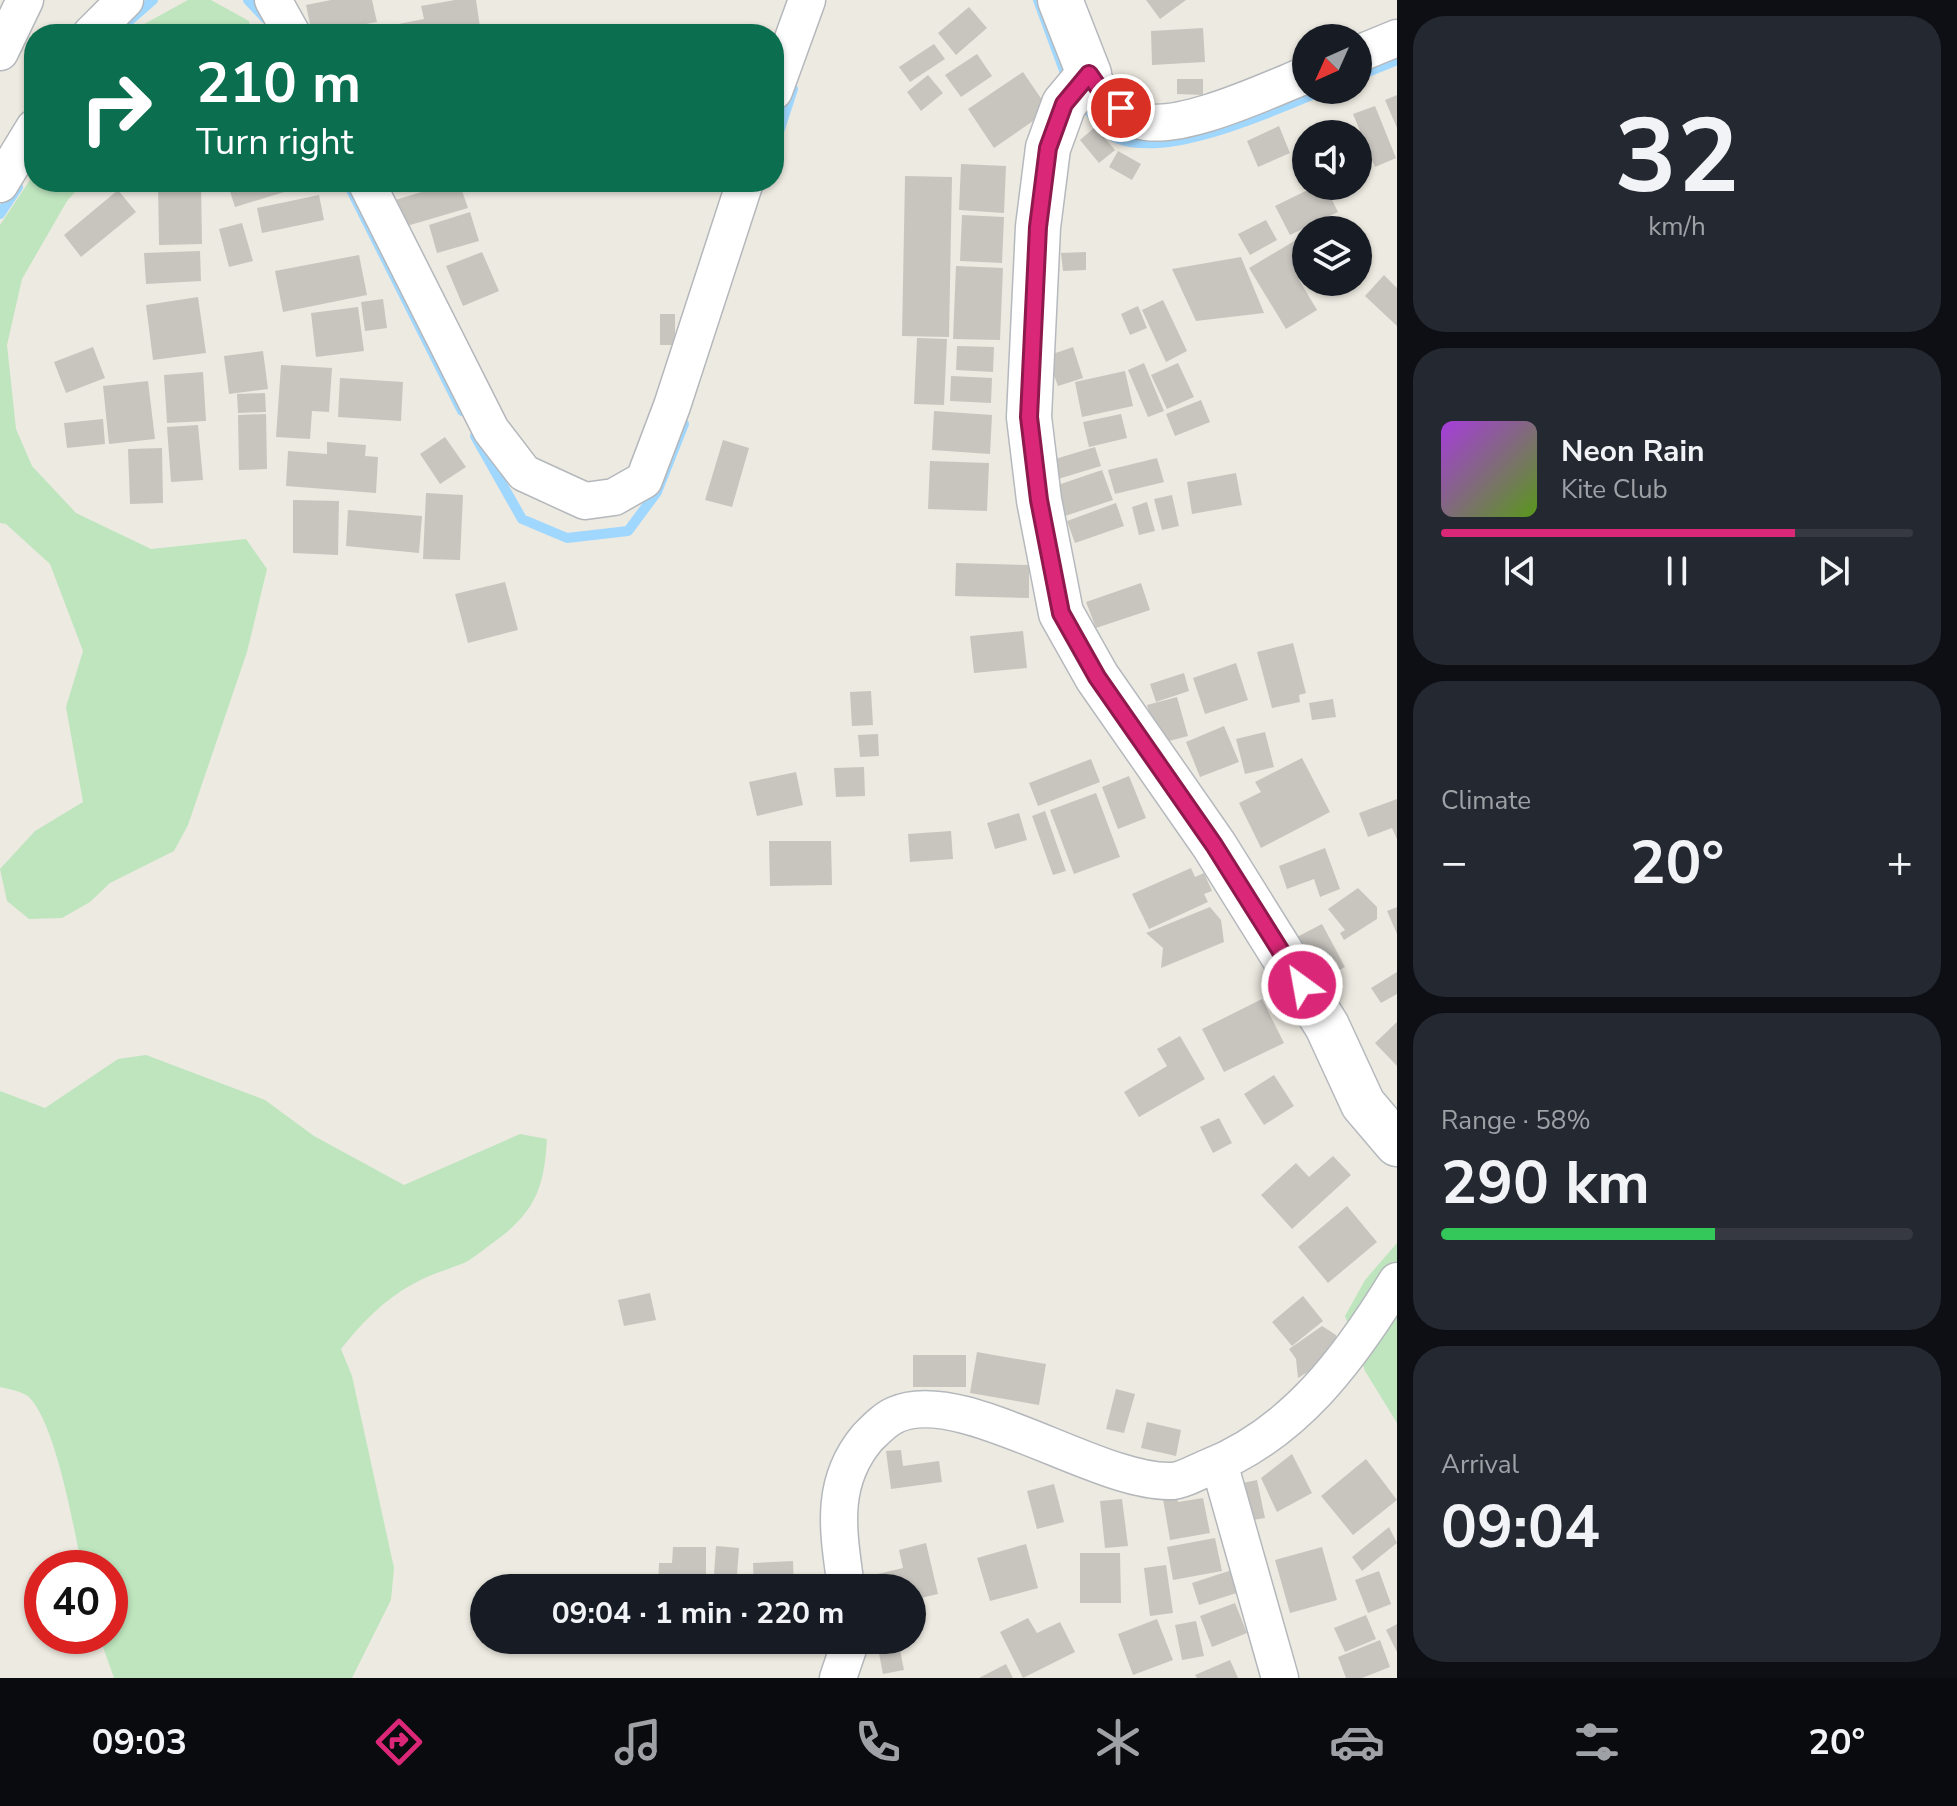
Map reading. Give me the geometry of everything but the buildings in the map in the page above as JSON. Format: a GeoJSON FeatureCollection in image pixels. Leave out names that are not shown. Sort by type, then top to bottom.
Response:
{"type":"FeatureCollection","features":[{"type":"Feature","properties":{"kind":"street"},"geometry":{"type":"LineString","coordinates":[[0,52],[25,0]]}},
{"type":"Feature","properties":{"kind":"street"},"geometry":{"type":"LineString","coordinates":[[101,24],[125,0]]}},
{"type":"Feature","properties":{"kind":"street"},"geometry":{"type":"LineString","coordinates":[[273,0],[286,24]]}},
{"type":"Feature","properties":{"kind":"street"},"geometry":{"type":"LineString","coordinates":[[784,63],[807,0]]}},
{"type":"Feature","properties":{"kind":"street"},"geometry":{"type":"LineString","coordinates":[[1060,0],[1078,87],[1048,148],[1038,227],[1029,417],[1039,500],[1061,613],[1097,677],[1214,845],[1327,1026],[1363,1104],[1397,1144]]}},
{"type":"Feature","properties":{"kind":"street"},"geometry":{"type":"LineString","coordinates":[[1372,48],[1397,38]]}},
{"type":"Feature","properties":{"kind":"street"},"geometry":{"type":"LineString","coordinates":[[1078,87],[1105,97],[1139,120],[1156,122],[1180,120],[1225,108],[1292,81]]}},
{"type":"Feature","properties":{"kind":"street"},"geometry":{"type":"LineString","coordinates":[[0,184],[24,144]]}},
{"type":"Feature","properties":{"kind":"street"},"geometry":{"type":"LineString","coordinates":[[371,192],[491,430],[524,473],[585,501],[614,497],[644,480],[668,418],[742,192]]}},
{"type":"Feature","properties":{"kind":"street"},"geometry":{"type":"LineString","coordinates":[[844,1574],[836,1516],[846,1478],[859,1448],[877,1427],[895,1415],[919,1409],[955,1414],[1036,1438],[1140,1477],[1175,1481],[1219,1463],[1268,1436],[1290,1419],[1349,1354],[1397,1281]]}},
{"type":"Feature","properties":{"kind":"street"},"geometry":{"type":"LineString","coordinates":[[1219,1463],[1280,1678]]}},
{"type":"Feature","properties":{"kind":"street"},"geometry":{"type":"LineString","coordinates":[[838,1678],[846,1654]]}},
{"type":"Feature","properties":{"kind":"green space"},"geometry":{"type":"Polygon","coordinates":[[[188,0],[211,0],[249,24],[144,24],[188,0]]]}},
{"type":"Feature","properties":{"kind":"green space"},"geometry":{"type":"Polygon","coordinates":[[[24,189],[24,192],[75,192],[22,279],[7,345],[16,429],[32,466],[76,513],[151,549],[246,539],[267,569],[247,652],[188,825],[174,851],[110,883],[90,902],[62,918],[29,919],[7,901],[0,869],[35,831],[83,802],[66,707],[83,651],[50,564],[6,524],[0,523],[0,225],[24,189]]]}},
{"type":"Feature","properties":{"kind":"green space"},"geometry":{"type":"Polygon","coordinates":[[[146,1055],[265,1100],[314,1136],[404,1185],[520,1134],[547,1139],[540,1186],[519,1220],[468,1261],[419,1281],[392,1297],[341,1349],[352,1376],[394,1568],[391,1600],[352,1678],[114,1678],[105,1654],[128,1654],[128,1550],[78,1550],[56,1453],[39,1410],[29,1397],[0,1387],[0,1091],[45,1108],[118,1059],[146,1055]]]}},
{"type":"Feature","properties":{"kind":"green space"},"geometry":{"type":"Polygon","coordinates":[[[1397,1243],[1397,1423],[1365,1371],[1345,1316],[1365,1280],[1397,1243]]]}},
{"type":"Feature","properties":{"kind":"waterway"},"geometry":{"type":"LineString","coordinates":[[130,20],[153,0]]}},
{"type":"Feature","properties":{"kind":"waterway"},"geometry":{"type":"LineString","coordinates":[[248,0],[265,18]]}},
{"type":"Feature","properties":{"kind":"waterway"},"geometry":{"type":"LineString","coordinates":[[1038,0],[1069,84]]}},
{"type":"Feature","properties":{"kind":"waterway"},"geometry":{"type":"LineString","coordinates":[[1372,70],[1397,60]]}},
{"type":"Feature","properties":{"kind":"waterway"},"geometry":{"type":"LineString","coordinates":[[784,116],[793,89]]}},
{"type":"Feature","properties":{"kind":"waterway"},"geometry":{"type":"LineString","coordinates":[[1081,100],[1113,136],[1141,143],[1194,137],[1292,103]]}},
{"type":"Feature","properties":{"kind":"waterway"},"geometry":{"type":"LineString","coordinates":[[0,214],[18,187]]}},
{"type":"Feature","properties":{"kind":"waterway"},"geometry":{"type":"LineString","coordinates":[[352,192],[462,411]]}},
{"type":"Feature","properties":{"kind":"waterway"},"geometry":{"type":"LineString","coordinates":[[475,436],[522,519],[567,538],[628,531],[657,492],[684,424]]}},
{"type":"Feature","properties":{"kind":"route"},"geometry":{"type":"LineString","coordinates":[[1121,108],[1105,97],[1089,74],[1064,104],[1048,148],[1038,227],[1029,417],[1039,500],[1061,613],[1097,677],[1214,845],[1302,985]]}}]}
